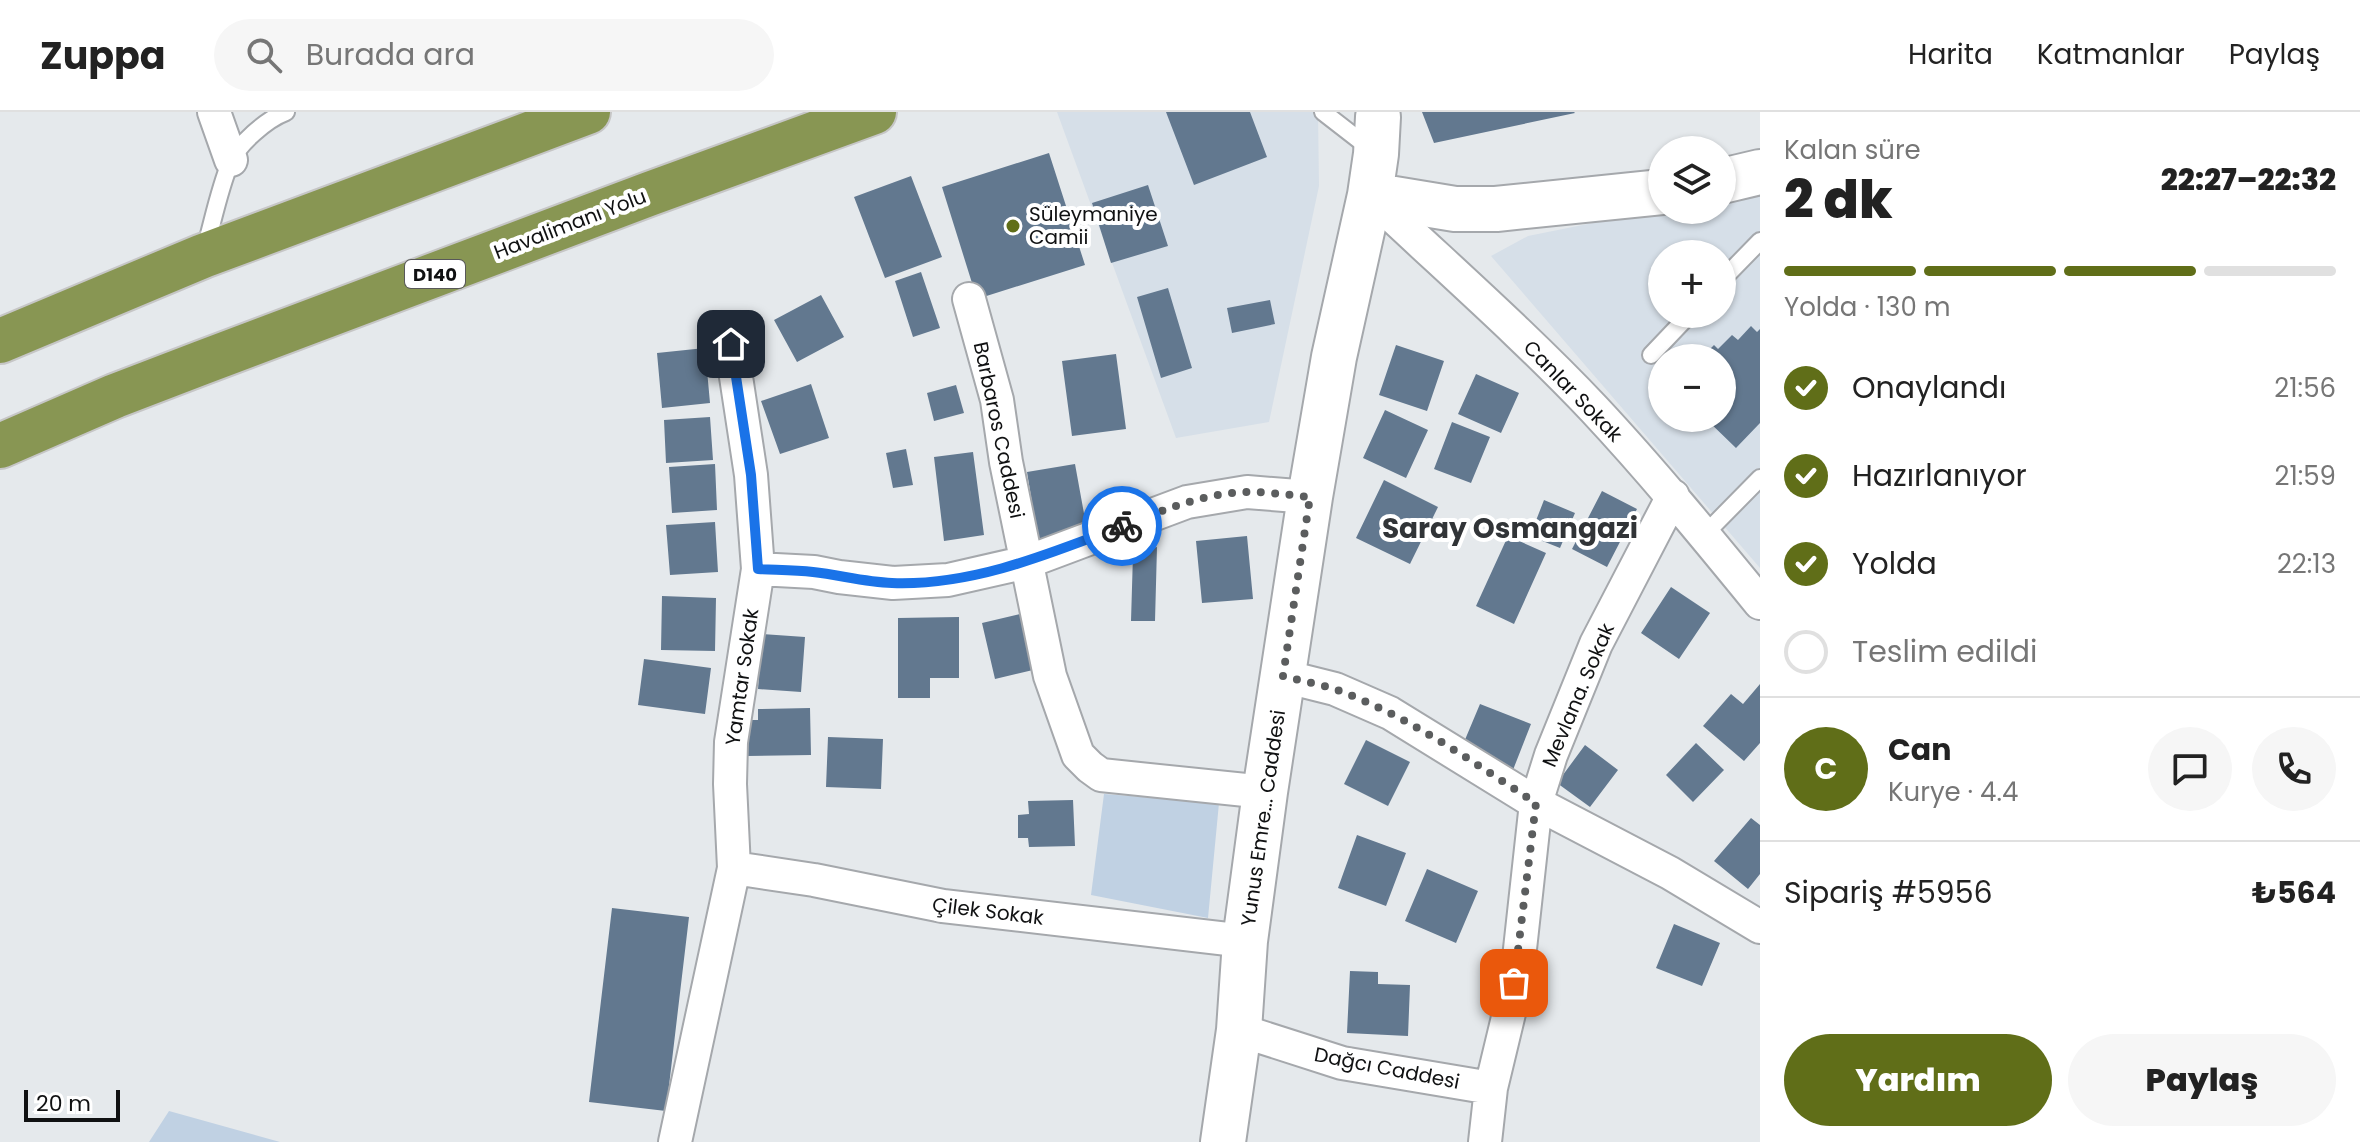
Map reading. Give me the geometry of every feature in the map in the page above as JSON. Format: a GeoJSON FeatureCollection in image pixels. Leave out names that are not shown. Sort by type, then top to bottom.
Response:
{"type":"FeatureCollection","features":[{"type":"Feature","properties":{"kind":"highway"},"geometry":{"type":"LineString","coordinates":[[0,341],[203,256],[588,112]]}},
{"type":"Feature","properties":{"kind":"highway","name":"Havalimanı Yolu"},"geometry":{"type":"LineString","coordinates":[[0,446],[215,357],[874,112]]}},
{"type":"Feature","properties":{"kind":"street"},"geometry":{"type":"LineString","coordinates":[[214,112],[231,160]]}},
{"type":"Feature","properties":{"kind":"street"},"geometry":{"type":"LineString","coordinates":[[1375,155],[1455,209],[1496,209],[1648,193]]}},
{"type":"Feature","properties":{"kind":"street","name":"Canlar Sokak"},"geometry":{"type":"LineString","coordinates":[[1375,155],[1549,365],[1673,496],[1760,603]]}},
{"type":"Feature","properties":{"kind":"street","name":"Yunus Emre... Caddesi"},"geometry":{"type":"LineString","coordinates":[[1223,1142],[1239,1030],[1245,941],[1265,792],[1310,497],[1334,357],[1375,155]]}},
{"type":"Feature","properties":{"kind":"street"},"geometry":{"type":"LineString","coordinates":[[1736,178],[1760,172]]}},
{"type":"Feature","properties":{"kind":"street","name":"Barbaros Caddesi"},"geometry":{"type":"LineString","coordinates":[[969,299],[997,400],[1006,462],[1050,676],[1078,755],[1101,775],[1265,792]]}},
{"type":"Feature","properties":{"kind":"street","name":"Yamtar Sokak"},"geometry":{"type":"LineString","coordinates":[[675,1142],[734,868],[731,742],[758,569],[751,475],[731,344]]}},
{"type":"Feature","properties":{"kind":"street"},"geometry":{"type":"LineString","coordinates":[[758,569],[814,572],[893,583],[948,580],[1027,562],[1187,502],[1247,492],[1310,497]]}},
{"type":"Feature","properties":{"kind":"street","name":"Mevlana. Sokak"},"geometry":{"type":"LineString","coordinates":[[1485,1142],[1491,1088],[1519,958],[1536,803],[1551,755],[1596,644],[1673,496]]}},
{"type":"Feature","properties":{"kind":"street"},"geometry":{"type":"LineString","coordinates":[[1283,676],[1335,689],[1390,713],[1536,803],[1670,873],[1760,927]]}},
{"type":"Feature","properties":{"kind":"street","name":"Çilek Sokak"},"geometry":{"type":"LineString","coordinates":[[734,868],[814,880],[943,906],[1245,941]]}},
{"type":"Feature","properties":{"kind":"street","name":"Dağcı Caddesi"},"geometry":{"type":"LineString","coordinates":[[1239,1030],[1342,1063],[1491,1088]]}},
{"type":"Feature","properties":{"kind":"lane"},"geometry":{"type":"LineString","coordinates":[[203,256],[231,160],[255,132],[286,112]]}},
{"type":"Feature","properties":{"kind":"lane"},"geometry":{"type":"LineString","coordinates":[[1323,112],[1375,155]]}},
{"type":"Feature","properties":{"kind":"lane"},"geometry":{"type":"LineString","coordinates":[[1736,266],[1760,241]]}},
{"type":"Feature","properties":{"kind":"lane"},"geometry":{"type":"LineString","coordinates":[[1661,344],[1677,328]]}},
{"type":"Feature","properties":{"kind":"lane"},"geometry":{"type":"LineString","coordinates":[[1704,535],[1760,478]]}},
{"type":"Feature","properties":{"kind":"shaded area"},"geometry":{"type":"Polygon","coordinates":[[[1057,112],[1318,112],[1319,186],[1269,422],[1176,438],[1057,112]]]}},
{"type":"Feature","properties":{"kind":"shaded area"},"geometry":{"type":"Polygon","coordinates":[[[1760,190],[1760,568],[1491,256],[1528,236],[1648,212],[1648,224],[1736,224],[1736,194],[1760,190]]]}},
{"type":"Feature","properties":{"kind":"shaded area"},"geometry":{"type":"Polygon","coordinates":[[[1104,794],[1219,803],[1208,918],[1091,895],[1104,794]]]}},
{"type":"Feature","properties":{"kind":"shaded area"},"geometry":{"type":"Polygon","coordinates":[[[169,1111],[280,1142],[149,1142],[169,1111]]]}},
{"type":"Feature","properties":{"kind":"building"},"geometry":{"type":"Polygon","coordinates":[[[1166,112],[1250,112],[1267,157],[1194,185],[1166,112]]]}},
{"type":"Feature","properties":{"kind":"building"},"geometry":{"type":"Polygon","coordinates":[[[1422,112],[1574,112],[1575,113],[1434,143],[1422,112]]]}},
{"type":"Feature","properties":{"kind":"building","name":"Süleymaniye Camii"},"geometry":{"type":"Polygon","coordinates":[[[1049,153],[1085,265],[977,299],[942,187],[1049,153]]]}},
{"type":"Feature","properties":{"kind":"building"},"geometry":{"type":"Polygon","coordinates":[[[911,176],[942,257],[885,278],[854,197],[911,176]]]}},
{"type":"Feature","properties":{"kind":"building"},"geometry":{"type":"Polygon","coordinates":[[[1148,185],[1168,246],[1111,263],[1092,203],[1148,185]]]}},
{"type":"Feature","properties":{"kind":"building"},"geometry":{"type":"Polygon","coordinates":[[[921,272],[940,328],[913,337],[895,281],[921,272]]]}},
{"type":"Feature","properties":{"kind":"building"},"geometry":{"type":"Polygon","coordinates":[[[1168,288],[1192,368],[1161,378],[1137,297],[1168,288]]]}},
{"type":"Feature","properties":{"kind":"building"},"geometry":{"type":"Polygon","coordinates":[[[821,295],[844,337],[797,362],[774,320],[821,295]]]}},
{"type":"Feature","properties":{"kind":"building"},"geometry":{"type":"Polygon","coordinates":[[[1270,300],[1275,324],[1232,333],[1227,308],[1270,300]]]}},
{"type":"Feature","properties":{"kind":"building"},"geometry":{"type":"Polygon","coordinates":[[[1751,326],[1757,332],[1760,329],[1760,423],[1736,448],[1719,432],[1736,432],[1736,344],[1723,344],[1732,335],[1738,340],[1751,326]]]}},
{"type":"Feature","properties":{"kind":"building"},"geometry":{"type":"Polygon","coordinates":[[[1396,345],[1444,361],[1427,411],[1379,395],[1396,345]]]}},
{"type":"Feature","properties":{"kind":"building"},"geometry":{"type":"Polygon","coordinates":[[[705,348],[710,403],[662,408],[657,353],[705,348]]]}},
{"type":"Feature","properties":{"kind":"building"},"geometry":{"type":"Polygon","coordinates":[[[1116,354],[1126,429],[1072,436],[1062,361],[1116,354]]]}},
{"type":"Feature","properties":{"kind":"building"},"geometry":{"type":"Polygon","coordinates":[[[1476,374],[1519,393],[1501,433],[1458,414],[1476,374]]]}},
{"type":"Feature","properties":{"kind":"building"},"geometry":{"type":"Polygon","coordinates":[[[811,384],[829,438],[780,454],[761,401],[811,384]]]}},
{"type":"Feature","properties":{"kind":"building"},"geometry":{"type":"Polygon","coordinates":[[[956,385],[964,413],[934,421],[927,393],[956,385]]]}},
{"type":"Feature","properties":{"kind":"building"},"geometry":{"type":"Polygon","coordinates":[[[1385,410],[1428,430],[1406,478],[1363,458],[1385,410]]]}},
{"type":"Feature","properties":{"kind":"building"},"geometry":{"type":"Polygon","coordinates":[[[710,417],[713,460],[666,463],[664,420],[710,417]]]}},
{"type":"Feature","properties":{"kind":"building"},"geometry":{"type":"Polygon","coordinates":[[[1452,422],[1490,437],[1471,483],[1434,469],[1452,422]]]}},
{"type":"Feature","properties":{"kind":"building"},"geometry":{"type":"Polygon","coordinates":[[[906,449],[913,485],[893,488],[886,453],[906,449]]]}},
{"type":"Feature","properties":{"kind":"building"},"geometry":{"type":"Polygon","coordinates":[[[973,452],[984,535],[944,541],[934,457],[973,452]]]}},
{"type":"Feature","properties":{"kind":"building"},"geometry":{"type":"Polygon","coordinates":[[[715,464],[717,510],[672,513],[669,467],[715,464]]]}},
{"type":"Feature","properties":{"kind":"building"},"geometry":{"type":"Polygon","coordinates":[[[1075,464],[1087,530],[1038,539],[1027,472],[1075,464]]]}},
{"type":"Feature","properties":{"kind":"building"},"geometry":{"type":"Polygon","coordinates":[[[1384,480],[1438,507],[1410,564],[1356,538],[1384,480]]]}},
{"type":"Feature","properties":{"kind":"building"},"geometry":{"type":"Polygon","coordinates":[[[1602,491],[1637,509],[1607,567],[1572,549],[1602,491]]]}},
{"type":"Feature","properties":{"kind":"building"},"geometry":{"type":"Polygon","coordinates":[[[1544,500],[1575,513],[1560,548],[1530,536],[1544,500]]]}},
{"type":"Feature","properties":{"kind":"building"},"geometry":{"type":"Polygon","coordinates":[[[715,522],[718,572],[670,575],[666,525],[715,522]]]}},
{"type":"Feature","properties":{"kind":"building"},"geometry":{"type":"Polygon","coordinates":[[[1247,536],[1253,599],[1202,603],[1196,541],[1247,536]]]}},
{"type":"Feature","properties":{"kind":"building"},"geometry":{"type":"Polygon","coordinates":[[[1508,536],[1546,553],[1514,624],[1476,606],[1508,536]]]}},
{"type":"Feature","properties":{"kind":"building"},"geometry":{"type":"Polygon","coordinates":[[[1157,547],[1155,621],[1131,621],[1133,554],[1157,547]]]}},
{"type":"Feature","properties":{"kind":"building"},"geometry":{"type":"Polygon","coordinates":[[[1671,587],[1710,613],[1679,659],[1641,633],[1671,587]]]}},
{"type":"Feature","properties":{"kind":"building"},"geometry":{"type":"Polygon","coordinates":[[[662,596],[716,598],[715,651],[661,650],[662,596]]]}},
{"type":"Feature","properties":{"kind":"building"},"geometry":{"type":"Polygon","coordinates":[[[1020,614],[1033,670],[995,679],[982,623],[1020,614]]]}},
{"type":"Feature","properties":{"kind":"building"},"geometry":{"type":"Polygon","coordinates":[[[959,617],[959,678],[930,678],[930,698],[898,698],[898,618],[959,617]]]}},
{"type":"Feature","properties":{"kind":"building"},"geometry":{"type":"Polygon","coordinates":[[[762,634],[805,637],[801,692],[758,689],[762,634]]]}},
{"type":"Feature","properties":{"kind":"building"},"geometry":{"type":"Polygon","coordinates":[[[644,659],[711,668],[705,714],[638,705],[644,659]]]}},
{"type":"Feature","properties":{"kind":"building"},"geometry":{"type":"Polygon","coordinates":[[[1760,684],[1760,743],[1744,761],[1703,726],[1731,694],[1743,704],[1760,684]]]}},
{"type":"Feature","properties":{"kind":"building"},"geometry":{"type":"Polygon","coordinates":[[[1480,704],[1531,724],[1511,775],[1459,754],[1480,704]]]}},
{"type":"Feature","properties":{"kind":"building"},"geometry":{"type":"Polygon","coordinates":[[[810,708],[811,755],[747,756],[747,720],[758,720],[758,709],[810,708]]]}},
{"type":"Feature","properties":{"kind":"building"},"geometry":{"type":"Polygon","coordinates":[[[828,737],[883,739],[881,789],[826,787],[828,737]]]}},
{"type":"Feature","properties":{"kind":"building"},"geometry":{"type":"Polygon","coordinates":[[[1366,740],[1410,762],[1388,806],[1344,784],[1366,740]]]}},
{"type":"Feature","properties":{"kind":"building"},"geometry":{"type":"Polygon","coordinates":[[[1696,743],[1724,770],[1693,802],[1666,775],[1696,743]]]}},
{"type":"Feature","properties":{"kind":"building"},"geometry":{"type":"Polygon","coordinates":[[[1585,745],[1618,770],[1590,807],[1557,783],[1585,745]]]}},
{"type":"Feature","properties":{"kind":"building"},"geometry":{"type":"Polygon","coordinates":[[[1073,800],[1075,846],[1029,847],[1028,838],[1018,838],[1018,815],[1029,814],[1028,801],[1073,800]]]}},
{"type":"Feature","properties":{"kind":"building"},"geometry":{"type":"Polygon","coordinates":[[[1751,818],[1760,825],[1760,874],[1748,889],[1714,861],[1751,818]]]}},
{"type":"Feature","properties":{"kind":"building"},"geometry":{"type":"Polygon","coordinates":[[[1357,835],[1406,853],[1386,906],[1338,888],[1357,835]]]}},
{"type":"Feature","properties":{"kind":"building"},"geometry":{"type":"Polygon","coordinates":[[[1427,869],[1478,891],[1456,943],[1405,921],[1427,869]]]}},
{"type":"Feature","properties":{"kind":"building"},"geometry":{"type":"Polygon","coordinates":[[[612,908],[689,917],[666,1111],[589,1102],[612,908]]]}},
{"type":"Feature","properties":{"kind":"building"},"geometry":{"type":"Polygon","coordinates":[[[1674,924],[1720,943],[1702,986],[1656,968],[1674,924]]]}},
{"type":"Feature","properties":{"kind":"building"},"geometry":{"type":"Polygon","coordinates":[[[1350,971],[1378,972],[1378,984],[1410,985],[1408,1036],[1347,1033],[1350,971]]]}},
{"type":"Feature","properties":{"kind":"way so far"},"geometry":{"type":"LineString","coordinates":[[1122,526],[1187,502],[1216,496],[1247,492],[1310,497],[1283,676],[1335,689],[1390,713],[1536,803],[1514,983]]}},
{"type":"Feature","properties":{"kind":"place","name":"Süleymaniye Camii"},"geometry":{"type":"Point","coordinates":[1013,226]}},
{"type":"Feature","properties":{"kind":"district","name":"Saray Osmangazi"},"geometry":{"type":"Point","coordinates":[1510,528]}},
{"type":"Feature","properties":{"kind":"route"},"geometry":{"type":"LineString","coordinates":[[731,344],[751,475],[758,569],[814,572],[893,583],[948,580],[1027,562],[1122,526]]}}]}
